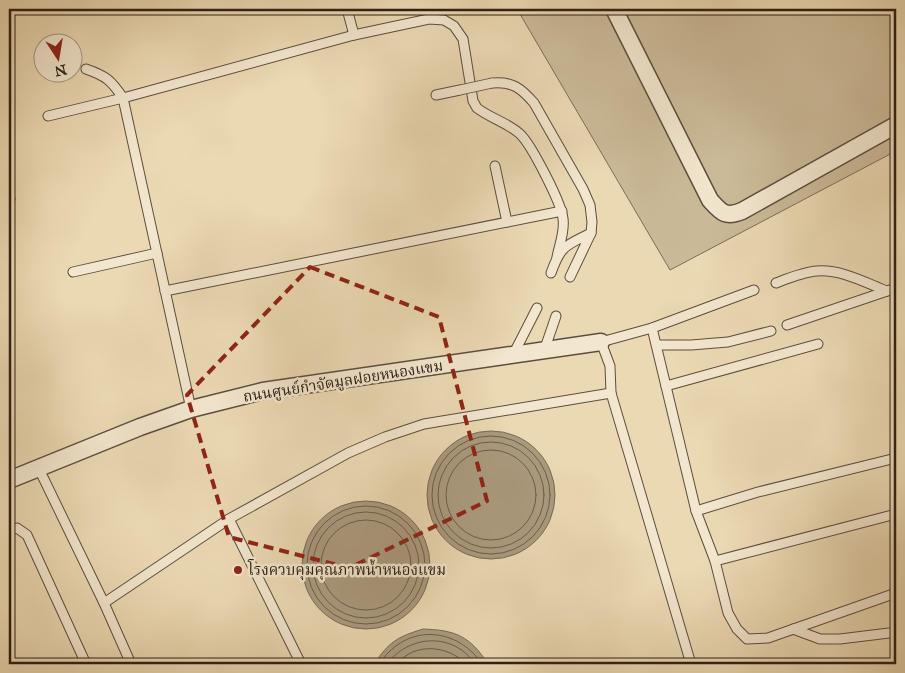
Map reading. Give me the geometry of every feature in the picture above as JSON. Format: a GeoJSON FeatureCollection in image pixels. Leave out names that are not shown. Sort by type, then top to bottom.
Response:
{"type":"FeatureCollection","features":[{"type":"Feature","properties":{"kind":"street"},"geometry":{"type":"LineString","coordinates":[[614,9],[710,200],[722,213],[733,214],[742,211],[896,125]]}},
{"type":"Feature","properties":{"kind":"street","name":"ถนนศูนย์กำจัดมูลฝอยหนองแขม"},"geometry":{"type":"LineString","coordinates":[[10,476],[39,468],[140,427],[192,409],[263,391],[601,342]]}},
{"type":"Feature","properties":{"kind":"lane"},"geometry":{"type":"LineString","coordinates":[[347,9],[354,35]]}},
{"type":"Feature","properties":{"kind":"lane"},"geometry":{"type":"LineString","coordinates":[[48,116],[123,98],[354,35],[429,19],[444,20],[454,26],[463,39],[473,101],[477,108],[520,134],[528,144],[562,211],[564,222],[557,257],[551,273]]}},
{"type":"Feature","properties":{"kind":"lane"},"geometry":{"type":"LineString","coordinates":[[86,69],[103,75],[115,86],[123,98],[192,409]]}},
{"type":"Feature","properties":{"kind":"lane"},"geometry":{"type":"LineString","coordinates":[[436,95],[504,82],[523,90],[534,103],[583,189],[590,205],[591,234],[570,277]]}},
{"type":"Feature","properties":{"kind":"lane"},"geometry":{"type":"LineString","coordinates":[[495,166],[507,222]]}},
{"type":"Feature","properties":{"kind":"lane"},"geometry":{"type":"LineString","coordinates":[[165,291],[562,211]]}},
{"type":"Feature","properties":{"kind":"lane"},"geometry":{"type":"LineString","coordinates":[[557,257],[564,246],[591,234]]}},
{"type":"Feature","properties":{"kind":"lane"},"geometry":{"type":"LineString","coordinates":[[73,272],[157,253]]}},
{"type":"Feature","properties":{"kind":"lane"},"geometry":{"type":"LineString","coordinates":[[776,283],[800,274],[817,271],[837,272],[892,290]]}},
{"type":"Feature","properties":{"kind":"lane"},"geometry":{"type":"LineString","coordinates":[[691,664],[611,393],[610,366],[601,342],[652,328],[754,290]]}},
{"type":"Feature","properties":{"kind":"lane"},"geometry":{"type":"LineString","coordinates":[[787,325],[892,290]]}},
{"type":"Feature","properties":{"kind":"lane"},"geometry":{"type":"LineString","coordinates":[[513,356],[537,308]]}},
{"type":"Feature","properties":{"kind":"lane"},"geometry":{"type":"LineString","coordinates":[[544,351],[556,316]]}},
{"type":"Feature","properties":{"kind":"lane"},"geometry":{"type":"LineString","coordinates":[[652,328],[696,511],[715,561],[728,613],[737,629],[747,638],[768,638],[896,594]]}},
{"type":"Feature","properties":{"kind":"lane"},"geometry":{"type":"LineString","coordinates":[[657,345],[691,346],[728,342],[771,331]]}},
{"type":"Feature","properties":{"kind":"lane"},"geometry":{"type":"LineString","coordinates":[[666,386],[818,344]]}},
{"type":"Feature","properties":{"kind":"lane"},"geometry":{"type":"LineString","coordinates":[[104,603],[229,519],[348,453],[385,436],[424,424],[611,393]]}},
{"type":"Feature","properties":{"kind":"lane"},"geometry":{"type":"LineString","coordinates":[[696,511],[758,492],[896,458]]}},
{"type":"Feature","properties":{"kind":"lane"},"geometry":{"type":"LineString","coordinates":[[39,468],[131,664]]}},
{"type":"Feature","properties":{"kind":"lane"},"geometry":{"type":"LineString","coordinates":[[715,561],[896,514]]}},
{"type":"Feature","properties":{"kind":"lane"},"geometry":{"type":"LineString","coordinates":[[229,519],[301,664]]}},
{"type":"Feature","properties":{"kind":"lane"},"geometry":{"type":"LineString","coordinates":[[9,530],[17,528],[27,535],[86,664]]}},
{"type":"Feature","properties":{"kind":"lane"},"geometry":{"type":"LineString","coordinates":[[793,629],[820,639],[840,639],[889,633]]}},
{"type":"Feature","properties":{"kind":"highlighted area"},"geometry":{"type":"Polygon","coordinates":[[[310,267],[439,317],[487,501],[349,568],[229,537],[187,395],[310,267]]]}},
{"type":"Feature","properties":{"kind":"shaded area"},"geometry":{"type":"Polygon","coordinates":[[[517,9],[896,9],[896,151],[670,270],[517,9]]]}},
{"type":"Feature","properties":{"kind":"water"},"geometry":{"type":"Polygon","coordinates":[[[491,431],[515,436],[527,442],[536,450],[544,459],[550,471],[555,495],[550,519],[544,531],[536,540],[527,548],[515,554],[491,559],[467,554],[455,548],[446,540],[438,531],[432,519],[427,495],[432,471],[438,459],[446,450],[455,442],[467,436],[491,431]]]}},
{"type":"Feature","properties":{"kind":"water"},"geometry":{"type":"Polygon","coordinates":[[[366,501],[390,506],[402,512],[411,520],[419,529],[425,541],[430,565],[425,589],[419,601],[411,610],[402,618],[390,624],[366,629],[342,624],[330,618],[321,610],[313,601],[307,589],[302,565],[307,541],[313,529],[321,520],[330,512],[342,506],[366,501]]]}},
{"type":"Feature","properties":{"kind":"water"},"geometry":{"type":"Polygon","coordinates":[[[423,629],[444,631],[461,636],[475,647],[488,664],[374,664],[384,650],[394,641],[423,629]]]}},
{"type":"Feature","properties":{"kind":"place","name":"โรงควบคุมคุณภาพน้ำหนองแขม"},"geometry":{"type":"Point","coordinates":[238,570]}}]}
